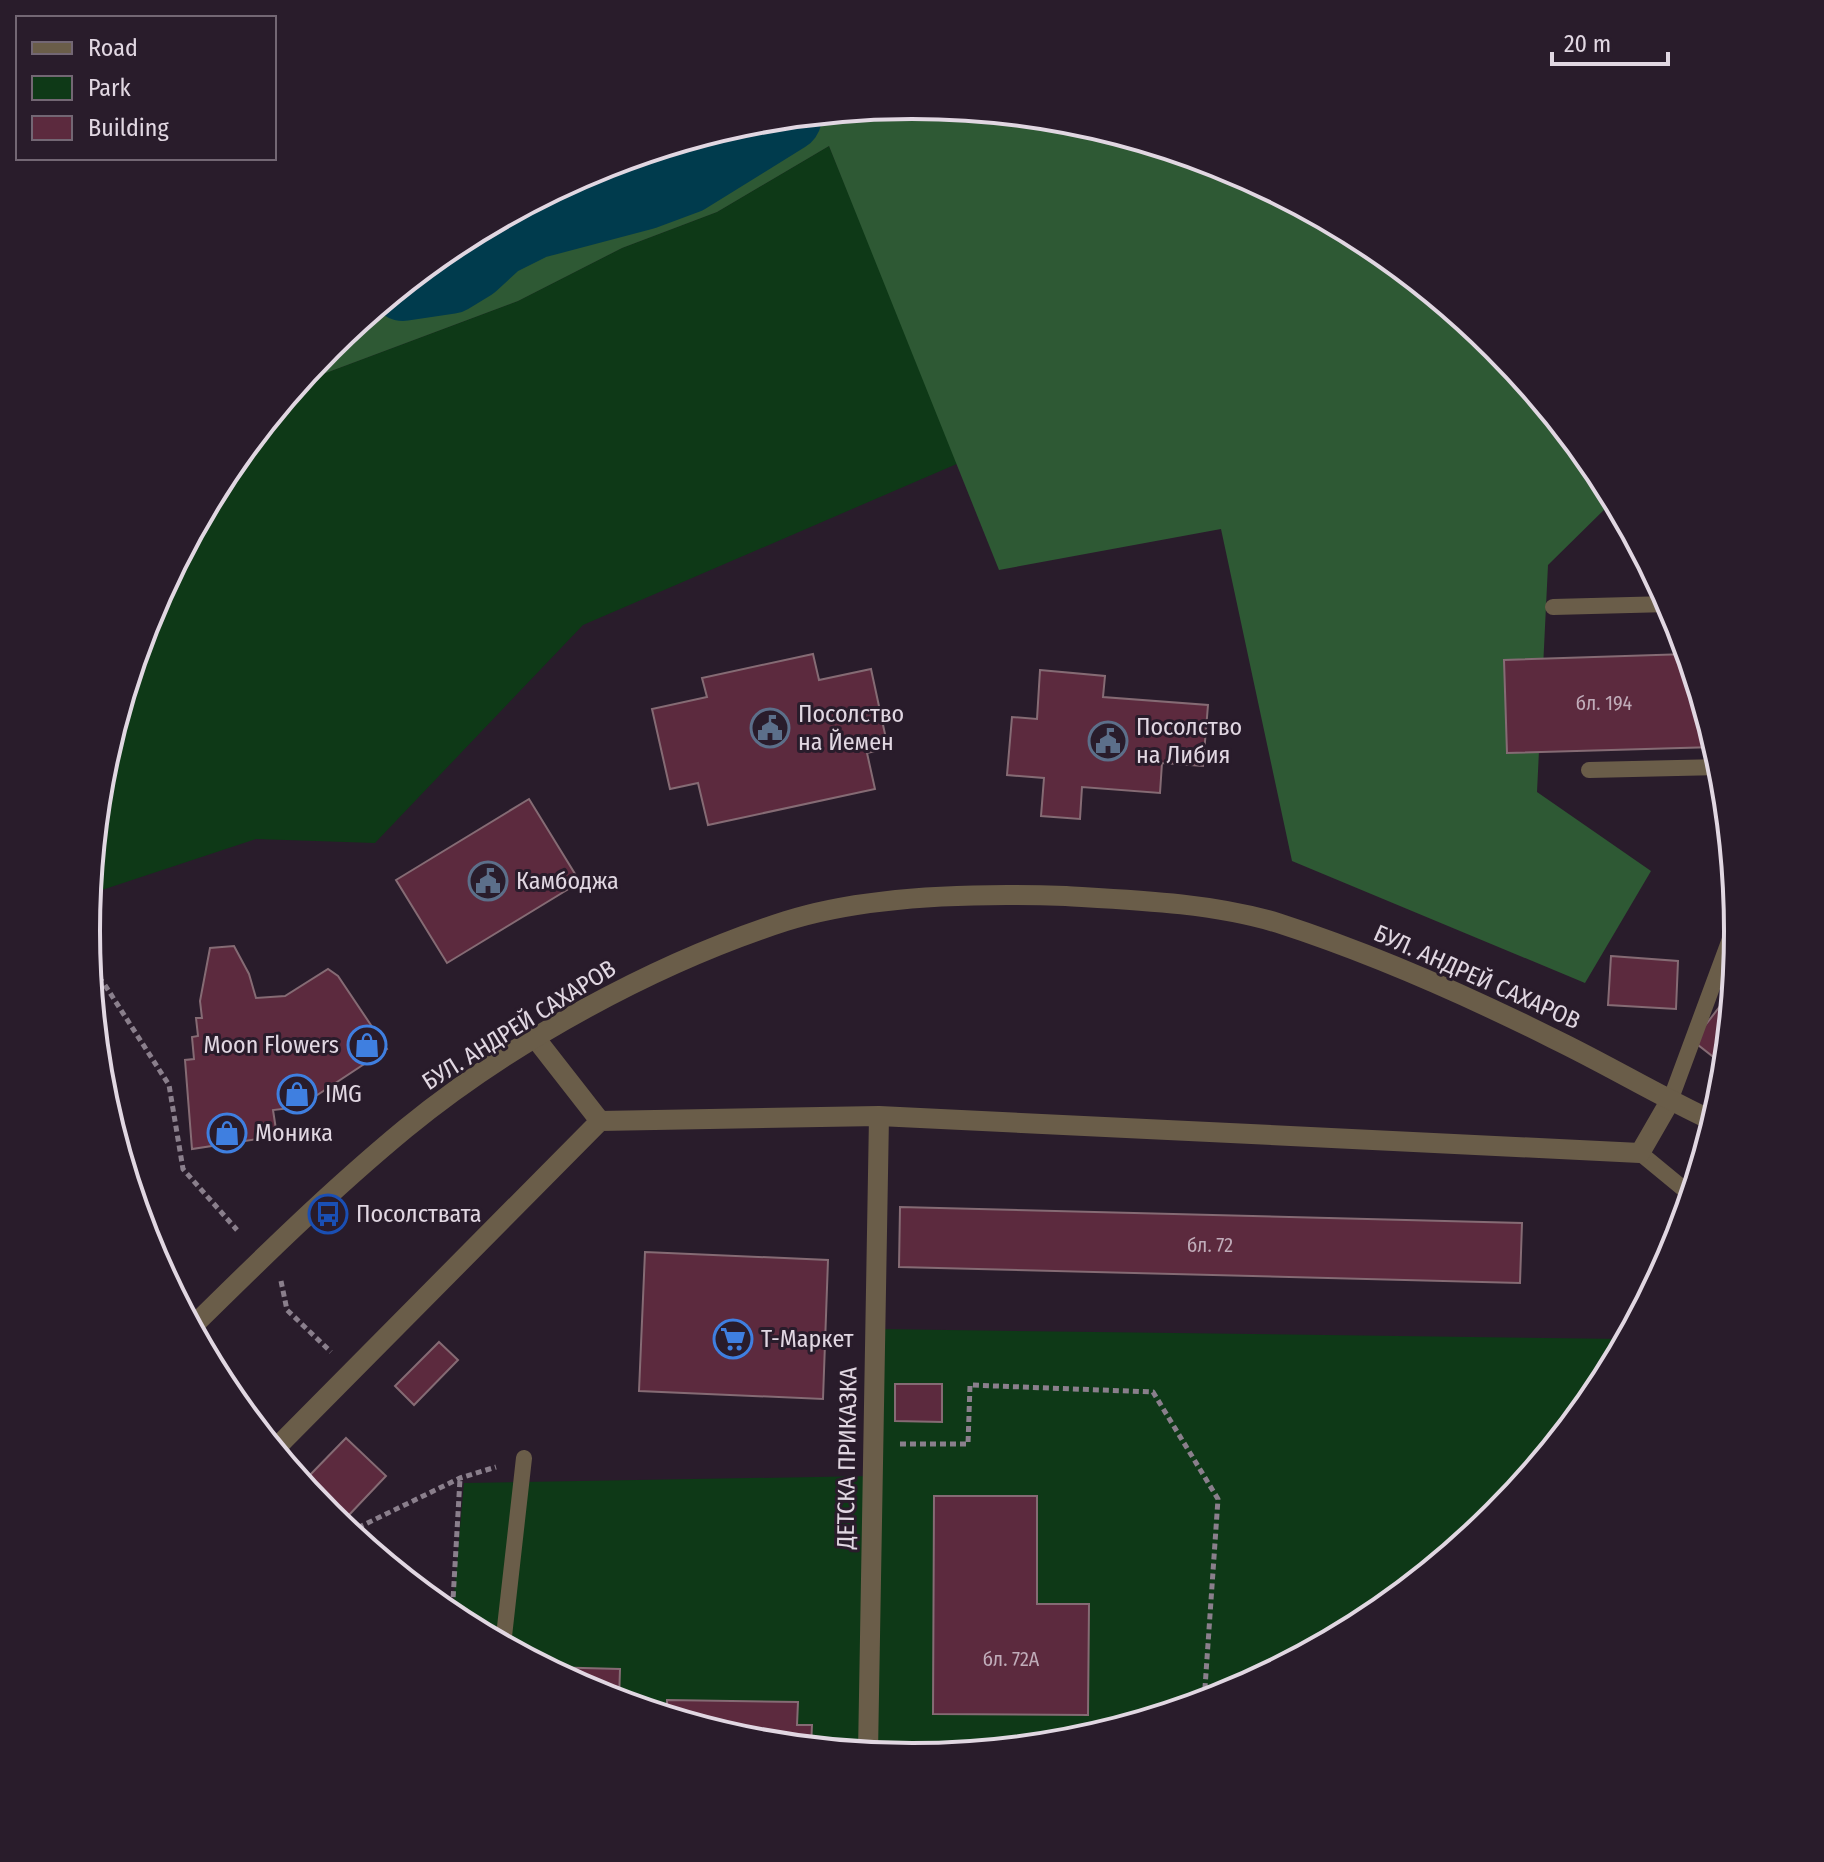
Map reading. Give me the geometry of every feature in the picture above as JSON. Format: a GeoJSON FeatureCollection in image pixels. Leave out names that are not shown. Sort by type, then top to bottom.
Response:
{"type":"FeatureCollection","features":[{"type":"Feature","properties":{"kind":"street","name":"БУЛ. АНДРЕЙ САХАРОВ"},"geometry":{"type":"LineString","coordinates":[[200,1320],[330,1194],[409,1126],[536,1039],[624,987],[789,920],[936,898],[1018,894],[1128,899],[1273,922],[1407,968],[1558,1041],[1702,1116]]}},
{"type":"Feature","properties":{"kind":"street"},"geometry":{"type":"LineString","coordinates":[[536,1039],[600,1121]]}},
{"type":"Feature","properties":{"kind":"street"},"geometry":{"type":"LineString","coordinates":[[282,1442],[600,1121],[879,1116],[1640,1153],[1670,1101]]}},
{"type":"Feature","properties":{"kind":"street","name":"ДЕТСКА ПРИКАЗКА"},"geometry":{"type":"LineString","coordinates":[[868,1741],[879,1116]]}},
{"type":"Feature","properties":{"kind":"lane"},"geometry":{"type":"LineString","coordinates":[[1553,607],[1655,604]]}},
{"type":"Feature","properties":{"kind":"lane"},"geometry":{"type":"LineString","coordinates":[[1589,770],[1707,767]]}},
{"type":"Feature","properties":{"kind":"lane"},"geometry":{"type":"LineString","coordinates":[[1670,1101],[1723,958]]}},
{"type":"Feature","properties":{"kind":"lane"},"geometry":{"type":"LineString","coordinates":[[1640,1153],[1682,1188]]}},
{"type":"Feature","properties":{"kind":"lane"},"geometry":{"type":"LineString","coordinates":[[504,1633],[524,1458]]}},
{"type":"Feature","properties":{"kind":"path"},"geometry":{"type":"LineString","coordinates":[[102,981],[169,1085],[183,1169],[237,1230]]}},
{"type":"Feature","properties":{"kind":"path"},"geometry":{"type":"LineString","coordinates":[[280,1279],[287,1310],[351,1372]]}},
{"type":"Feature","properties":{"kind":"path"},"geometry":{"type":"LineString","coordinates":[[892,1443],[968,1444],[970,1385],[1153,1392],[1218,1499],[1205,1688]]}},
{"type":"Feature","properties":{"kind":"path"},"geometry":{"type":"LineString","coordinates":[[361,1526],[460,1478],[524,1458]]}},
{"type":"Feature","properties":{"kind":"path"},"geometry":{"type":"LineString","coordinates":[[453,1600],[460,1478]]}},
{"type":"Feature","properties":{"kind":"green space"},"geometry":{"type":"Polygon","coordinates":[[[912,119],[1018,126],[1122,147],[1173,162],[1271,203],[1363,256],[1447,321],[1522,396],[1556,437],[1605,509],[1548,565],[1537,792],[1651,871],[1585,983],[1292,861],[1221,529],[999,570],[829,146],[717,212],[622,248],[518,301],[322,374],[377,321],[418,287],[506,228],[601,181],[651,162],[754,135],[806,126],[912,119]]]}},
{"type":"Feature","properties":{"kind":"green space"},"geometry":{"type":"Polygon","coordinates":[[[829,146],[959,463],[583,625],[375,843],[256,839],[102,890],[107,825],[116,773],[143,670],[162,620],[209,525],[237,480],[302,396],[322,374],[518,301],[622,248],[717,212],[829,146]]]}},
{"type":"Feature","properties":{"kind":"green space"},"geometry":{"type":"Polygon","coordinates":[[[875,1329],[1614,1339],[1556,1425],[1486,1505],[1406,1575],[1363,1606],[1271,1659],[1173,1700],[1122,1715],[1018,1736],[912,1743],[811,1737],[812,1726],[797,1725],[797,1702],[667,1700],[667,1705],[619,1688],[620,1669],[572,1668],[506,1634],[453,1601],[464,1483],[872,1476],[875,1329]],[[1037,1604],[934,1714],[1088,1715],[1089,1605],[1037,1604]]]}},
{"type":"Feature","properties":{"kind":"building","name":"Посолство на Йемен"},"geometry":{"type":"Polygon","coordinates":[[[813,654],[819,680],[871,669],[888,748],[867,753],[875,789],[708,825],[698,783],[670,789],[652,709],[707,697],[702,678],[813,654]]]}},
{"type":"Feature","properties":{"kind":"building"},"geometry":{"type":"Polygon","coordinates":[[[1675,654],[1702,747],[1507,753],[1504,660],[1675,654]]]}},
{"type":"Feature","properties":{"kind":"building","name":"Посолство на Либия"},"geometry":{"type":"Polygon","coordinates":[[[1040,670],[1105,676],[1103,697],[1208,705],[1203,766],[1162,763],[1160,793],[1082,787],[1080,819],[1041,816],[1044,778],[1007,775],[1012,717],[1037,719],[1040,670]]]}},
{"type":"Feature","properties":{"kind":"building","name":"Камбоджа"},"geometry":{"type":"Polygon","coordinates":[[[529,799],[580,882],[447,963],[396,880],[529,799]]]}},
{"type":"Feature","properties":{"kind":"building"},"geometry":{"type":"Polygon","coordinates":[[[234,946],[249,974],[256,998],[285,996],[328,969],[338,976],[387,1049],[299,1107],[273,1110],[277,1136],[192,1149],[185,1060],[194,1059],[192,1037],[198,1036],[196,1018],[202,1018],[200,1001],[210,948],[234,946]]]}},
{"type":"Feature","properties":{"kind":"building"},"geometry":{"type":"Polygon","coordinates":[[[1611,956],[1678,961],[1676,1009],[1608,1005],[1611,956]]]}},
{"type":"Feature","properties":{"kind":"building"},"geometry":{"type":"Polygon","coordinates":[[[1720,1006],[1714,1057],[1693,1041],[1720,1006]]]}},
{"type":"Feature","properties":{"kind":"building"},"geometry":{"type":"Polygon","coordinates":[[[900,1207],[1522,1223],[1520,1283],[899,1267],[900,1207]]]}},
{"type":"Feature","properties":{"kind":"building","name":"Т-Маркет"},"geometry":{"type":"Polygon","coordinates":[[[645,1252],[828,1260],[823,1399],[639,1391],[645,1252]]]}},
{"type":"Feature","properties":{"kind":"building"},"geometry":{"type":"Polygon","coordinates":[[[439,1342],[458,1360],[414,1405],[395,1386],[439,1342]]]}},
{"type":"Feature","properties":{"kind":"building"},"geometry":{"type":"Polygon","coordinates":[[[895,1384],[942,1384],[942,1422],[895,1421],[895,1384]]]}},
{"type":"Feature","properties":{"kind":"building"},"geometry":{"type":"Polygon","coordinates":[[[346,1438],[386,1476],[349,1515],[310,1475],[346,1438]]]}},
{"type":"Feature","properties":{"kind":"building"},"geometry":{"type":"Polygon","coordinates":[[[934,1496],[1037,1496],[1037,1604],[1089,1604],[1088,1715],[933,1714],[934,1496]]]}},
{"type":"Feature","properties":{"kind":"building"},"geometry":{"type":"Polygon","coordinates":[[[572,1668],[620,1669],[619,1688],[572,1668]]]}},
{"type":"Feature","properties":{"kind":"building"},"geometry":{"type":"Polygon","coordinates":[[[667,1700],[798,1702],[797,1725],[812,1725],[811,1737],[754,1727],[667,1705],[667,1700]]]}},
{"type":"Feature","properties":{"kind":"waterway"},"geometry":{"type":"LineString","coordinates":[[424,283],[450,279],[473,265],[498,242],[534,224],[644,195],[687,179],[760,134]]}},
{"type":"Feature","properties":{"kind":"place","name":"Посолство на Йемен"},"geometry":{"type":"Point","coordinates":[770,728]}},
{"type":"Feature","properties":{"kind":"place","name":"Посолство на Либия"},"geometry":{"type":"Point","coordinates":[1108,741]}},
{"type":"Feature","properties":{"kind":"place","name":"Камбоджа"},"geometry":{"type":"Point","coordinates":[488,881]}},
{"type":"Feature","properties":{"kind":"place","name":"Moon Flowers"},"geometry":{"type":"Point","coordinates":[367,1045]}},
{"type":"Feature","properties":{"kind":"place","name":"IMG"},"geometry":{"type":"Point","coordinates":[297,1094]}},
{"type":"Feature","properties":{"kind":"place","name":"Моника"},"geometry":{"type":"Point","coordinates":[227,1133]}},
{"type":"Feature","properties":{"kind":"place","name":"Посолствата"},"geometry":{"type":"Point","coordinates":[328,1214]}},
{"type":"Feature","properties":{"kind":"place","name":"Т-Маркет"},"geometry":{"type":"Point","coordinates":[733,1339]}}]}
